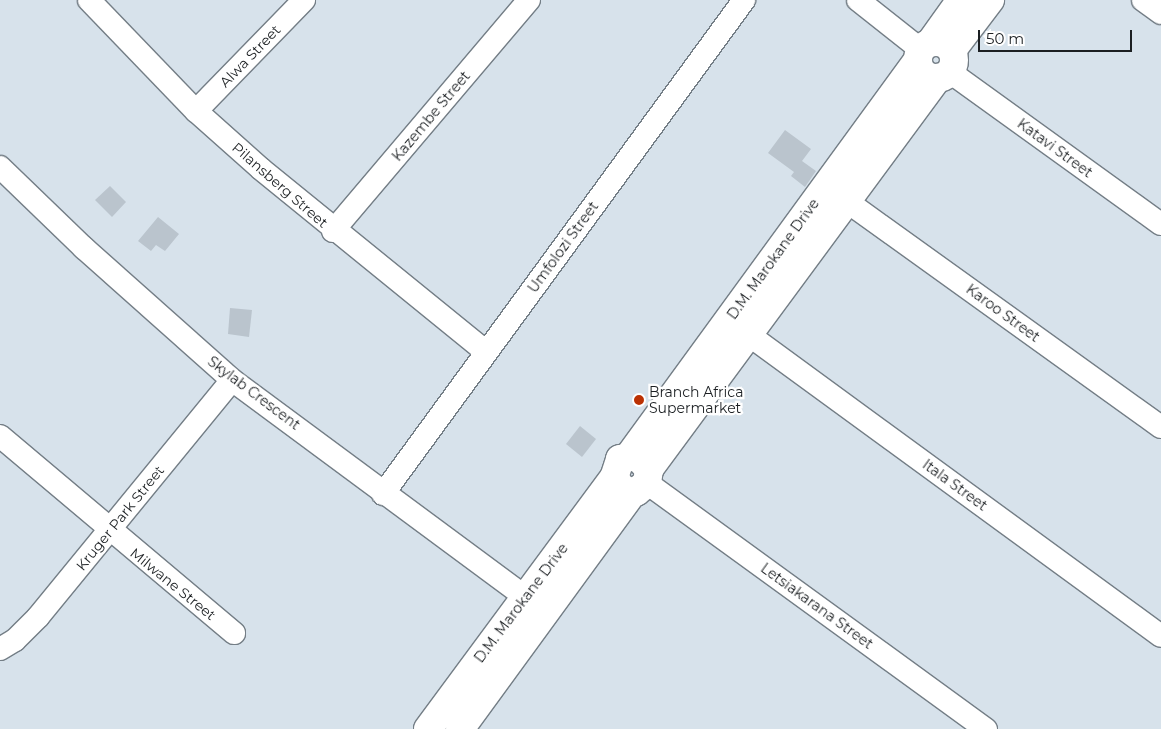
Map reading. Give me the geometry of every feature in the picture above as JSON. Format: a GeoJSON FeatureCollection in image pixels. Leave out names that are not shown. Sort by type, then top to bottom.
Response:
{"type":"FeatureCollection","features":[{"type":"Feature","properties":{"kind":"main road","name":"D.M. Marokane Drive"},"geometry":{"type":"LineString","coordinates":[[428,729],[525,597],[635,476],[749,335],[846,200],[935,59],[961,0]]}},
{"type":"Feature","properties":{"kind":"main road","name":"D.M. Marokane Drive"},"geometry":{"type":"LineString","coordinates":[[460,729],[635,476],[935,59],[990,0]]}},
{"type":"Feature","properties":{"kind":"street","name":"Pilansberg Street"},"geometry":{"type":"LineString","coordinates":[[89,0],[196,111],[333,231],[486,352]]}},
{"type":"Feature","properties":{"kind":"street","name":"Alwa Street"},"geometry":{"type":"LineString","coordinates":[[196,111],[304,0]]}},
{"type":"Feature","properties":{"kind":"street","name":"Kazembe Street"},"geometry":{"type":"LineString","coordinates":[[333,231],[529,0]]}},
{"type":"Feature","properties":{"kind":"street","name":"Umfolozi Street"},"geometry":{"type":"LineString","coordinates":[[383,494],[744,0]]}},
{"type":"Feature","properties":{"kind":"street","name":"Katavi Street"},"geometry":{"type":"LineString","coordinates":[[858,0],[935,59],[1161,224]]}},
{"type":"Feature","properties":{"kind":"street"},"geometry":{"type":"LineString","coordinates":[[1143,0],[1161,13]]}},
{"type":"Feature","properties":{"kind":"street","name":"Skylab Crescent"},"geometry":{"type":"LineString","coordinates":[[0,167],[232,380],[383,494],[525,597]]}},
{"type":"Feature","properties":{"kind":"street","name":"Karoo Street"},"geometry":{"type":"LineString","coordinates":[[846,200],[1161,427]]}},
{"type":"Feature","properties":{"kind":"street","name":"Itala Street"},"geometry":{"type":"LineString","coordinates":[[749,335],[1161,636]]}},
{"type":"Feature","properties":{"kind":"street","name":"Kruger Park Street"},"geometry":{"type":"LineString","coordinates":[[0,649],[15,640],[38,617],[232,380]]}},
{"type":"Feature","properties":{"kind":"street","name":"Milwane Street"},"geometry":{"type":"LineString","coordinates":[[0,436],[109,532],[234,633]]}},
{"type":"Feature","properties":{"kind":"street","name":"Letsiakarana Street"},"geometry":{"type":"LineString","coordinates":[[635,476],[986,729]]}},
{"type":"Feature","properties":{"kind":"building"},"geometry":{"type":"Polygon","coordinates":[[[785,130],[811,149],[802,161],[816,171],[805,187],[791,176],[794,172],[768,153],[785,130]]]}},
{"type":"Feature","properties":{"kind":"building"},"geometry":{"type":"Polygon","coordinates":[[[110,186],[126,202],[112,217],[95,200],[110,186]]]}},
{"type":"Feature","properties":{"kind":"building"},"geometry":{"type":"Polygon","coordinates":[[[158,217],[179,234],[165,251],[156,245],[151,251],[138,241],[158,217]]]}},
{"type":"Feature","properties":{"kind":"building"},"geometry":{"type":"Polygon","coordinates":[[[230,308],[252,310],[249,337],[228,334],[230,308]]]}},
{"type":"Feature","properties":{"kind":"building"},"geometry":{"type":"Polygon","coordinates":[[[580,426],[596,439],[582,457],[566,444],[580,426]]]}},
{"type":"Feature","properties":{"kind":"place","name":"Branch Africa Supermarket"},"geometry":{"type":"Point","coordinates":[639,400]}}]}
